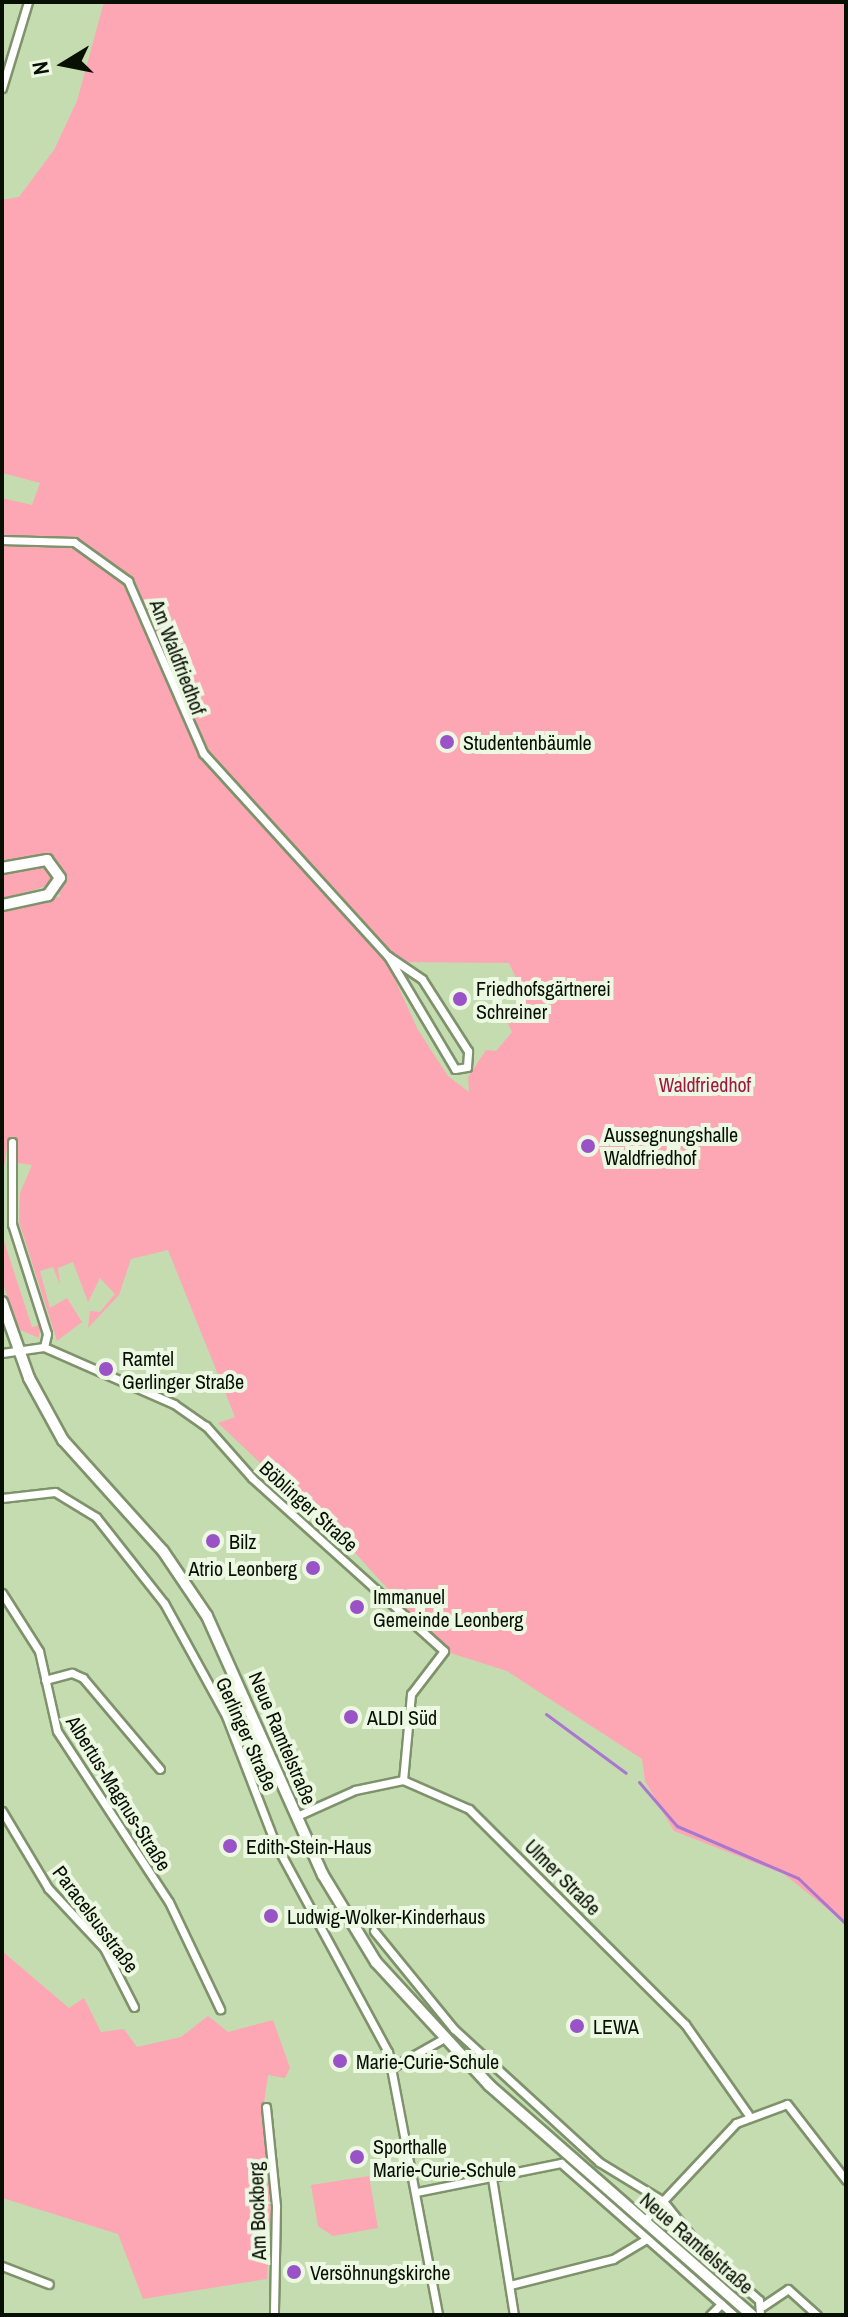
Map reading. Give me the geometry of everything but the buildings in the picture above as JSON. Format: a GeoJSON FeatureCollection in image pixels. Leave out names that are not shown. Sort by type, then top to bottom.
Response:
{"type":"FeatureCollection","features":[{"type":"Feature","properties":{"kind":"main road"},"geometry":{"type":"LineString","coordinates":[[2,868],[47,860],[60,878],[48,895],[2,905]]}},
{"type":"Feature","properties":{"kind":"main road","name":"Neue Ramtelstraße"},"geometry":{"type":"LineString","coordinates":[[2,1302],[18,1352],[63,1440],[163,1551],[207,1616],[297,1816],[357,1936],[441,2040],[752,2315]]}},
{"type":"Feature","properties":{"kind":"street"},"geometry":{"type":"LineString","coordinates":[[2,88],[28,2]]}},
{"type":"Feature","properties":{"kind":"street","name":"Am Waldfriedhof"},"geometry":{"type":"LineString","coordinates":[[2,540],[74,542],[112,564],[148,616],[164,674],[203,753],[388,956],[448,1062],[458,1071],[467,1067],[468,1051],[422,979],[388,956]]}},
{"type":"Feature","properties":{"kind":"street"},"geometry":{"type":"LineString","coordinates":[[2,1353],[44,1347],[47,1334],[12,1224],[12,1142]]}},
{"type":"Feature","properties":{"kind":"street","name":"Böblinger Straße"},"geometry":{"type":"LineString","coordinates":[[44,1347],[206,1426],[252,1478],[444,1651],[411,1694],[403,1780]]}},
{"type":"Feature","properties":{"kind":"street","name":"Gerlinger Straße"},"geometry":{"type":"LineString","coordinates":[[2,1498],[55,1492],[96,1517],[135,1561],[226,1716],[275,1843],[355,1979],[393,2067],[438,2315]]}},
{"type":"Feature","properties":{"kind":"street","name":"Albertus-Magnus-Straße"},"geometry":{"type":"LineString","coordinates":[[2,1593],[39,1651],[57,1731],[169,1902],[220,2009]]}},
{"type":"Feature","properties":{"kind":"street"},"geometry":{"type":"LineString","coordinates":[[45,1680],[64,1673],[83,1678],[160,1769]]}},
{"type":"Feature","properties":{"kind":"street"},"geometry":{"type":"LineString","coordinates":[[297,1816],[355,1790],[403,1780]]}},
{"type":"Feature","properties":{"kind":"street","name":"Ulmer Straße"},"geometry":{"type":"LineString","coordinates":[[403,1780],[469,1809],[518,1853],[685,2024],[748,2114]]}},
{"type":"Feature","properties":{"kind":"street","name":"Paracelsusstraße"},"geometry":{"type":"LineString","coordinates":[[2,1811],[48,1888],[104,1948],[134,2007]]}},
{"type":"Feature","properties":{"kind":"street","name":"Neue Ramtelstraße"},"geometry":{"type":"LineString","coordinates":[[374,1931],[465,2039],[599,2162],[663,2201],[763,2306],[760,2315]]}},
{"type":"Feature","properties":{"kind":"street"},"geometry":{"type":"LineString","coordinates":[[393,2067],[441,2040]]}},
{"type":"Feature","properties":{"kind":"street"},"geometry":{"type":"LineString","coordinates":[[644,2221],[748,2114],[787,2104],[846,2180]]}},
{"type":"Feature","properties":{"kind":"street","name":"Am Bockberg"},"geometry":{"type":"LineString","coordinates":[[266,2107],[276,2206],[274,2315]]}},
{"type":"Feature","properties":{"kind":"street"},"geometry":{"type":"LineString","coordinates":[[417,2192],[555,2164],[734,2315]]}},
{"type":"Feature","properties":{"kind":"street"},"geometry":{"type":"LineString","coordinates":[[492,2178],[514,2315]]}},
{"type":"Feature","properties":{"kind":"street"},"geometry":{"type":"LineString","coordinates":[[510,2285],[608,2261],[646,2239]]}},
{"type":"Feature","properties":{"kind":"street"},"geometry":{"type":"LineString","coordinates":[[2,2266],[49,2284]]}},
{"type":"Feature","properties":{"kind":"street"},"geometry":{"type":"LineString","coordinates":[[763,2306],[788,2289],[817,2315]]}},
{"type":"Feature","properties":{"kind":"street"},"geometry":{"type":"LineString","coordinates":[[710,2315],[721,2304]]}},
{"type":"Feature","properties":{"kind":"green space","name":"Waldfriedhof"},"geometry":{"type":"Polygon","coordinates":[[[104,2],[846,2],[846,1924],[784,1874],[674,1831],[645,1781],[642,1759],[507,1671],[444,1651],[357,1555],[218,1423],[235,1417],[168,1250],[131,1259],[119,1295],[88,1328],[90,1311],[100,1312],[115,1294],[100,1278],[88,1302],[73,1262],[58,1268],[60,1285],[53,1267],[40,1271],[50,1308],[67,1298],[82,1322],[57,1341],[19,1222],[20,1193],[32,1165],[17,1163],[16,1141],[8,1141],[2,1180],[2,911],[61,896],[47,886],[2,899],[2,498],[32,505],[40,483],[2,473],[2,200],[19,197],[54,150],[77,101],[104,2]],[[387,962],[418,1030],[448,1076],[469,1092],[468,1077],[486,1050],[496,1051],[512,1032],[504,1015],[526,1000],[509,963],[387,962]]]}},
{"type":"Feature","properties":{"kind":"green space"},"geometry":{"type":"Polygon","coordinates":[[[2,1235],[32,1327],[40,1325],[39,1338],[18,1329],[2,1281],[2,1235]]]}},
{"type":"Feature","properties":{"kind":"green space"},"geometry":{"type":"Polygon","coordinates":[[[2,1951],[69,2008],[84,1998],[101,2032],[124,2029],[137,2047],[181,2037],[208,2016],[228,2032],[273,2020],[290,2068],[285,2078],[268,2075],[264,2103],[271,2213],[267,2279],[143,2299],[118,2234],[2,2198],[2,1951]]]}},
{"type":"Feature","properties":{"kind":"green space"},"geometry":{"type":"Polygon","coordinates":[[[369,2176],[378,2228],[333,2236],[318,2226],[311,2185],[369,2176]]]}},
{"type":"Feature","properties":{"kind":"waterway"},"geometry":{"type":"LineString","coordinates":[[546,1714],[626,1773]]}},
{"type":"Feature","properties":{"kind":"waterway"},"geometry":{"type":"LineString","coordinates":[[639,1782],[677,1826],[798,1878],[846,1924]]}},
{"type":"Feature","properties":{"kind":"place","name":"Studentenbäumle"},"geometry":{"type":"Point","coordinates":[447,742]}},
{"type":"Feature","properties":{"kind":"place","name":"Friedhofsgärtnerei Schreiner"},"geometry":{"type":"Point","coordinates":[460,999]}},
{"type":"Feature","properties":{"kind":"place","name":"Aussegnungshalle Waldfriedhof"},"geometry":{"type":"Point","coordinates":[588,1146]}},
{"type":"Feature","properties":{"kind":"place","name":"Ramtel Gerlinger Straße"},"geometry":{"type":"Point","coordinates":[106,1369]}},
{"type":"Feature","properties":{"kind":"place","name":"Bilz"},"geometry":{"type":"Point","coordinates":[213,1541]}},
{"type":"Feature","properties":{"kind":"place","name":"Atrio Leonberg"},"geometry":{"type":"Point","coordinates":[313,1568]}},
{"type":"Feature","properties":{"kind":"place","name":"Immanuel Gemeinde Leonberg"},"geometry":{"type":"Point","coordinates":[357,1607]}},
{"type":"Feature","properties":{"kind":"place","name":"ALDI Süd"},"geometry":{"type":"Point","coordinates":[351,1717]}},
{"type":"Feature","properties":{"kind":"place","name":"Edith-Stein-Haus"},"geometry":{"type":"Point","coordinates":[230,1846]}},
{"type":"Feature","properties":{"kind":"place","name":"Ludwig-Wolker-Kinderhaus"},"geometry":{"type":"Point","coordinates":[271,1916]}},
{"type":"Feature","properties":{"kind":"place","name":"LEWA"},"geometry":{"type":"Point","coordinates":[577,2026]}},
{"type":"Feature","properties":{"kind":"place","name":"Marie-Curie-Schule"},"geometry":{"type":"Point","coordinates":[340,2061]}},
{"type":"Feature","properties":{"kind":"place","name":"Sporthalle Marie-Curie-Schule"},"geometry":{"type":"Point","coordinates":[357,2157]}},
{"type":"Feature","properties":{"kind":"place","name":"Versöhnungskirche"},"geometry":{"type":"Point","coordinates":[294,2272]}}]}
